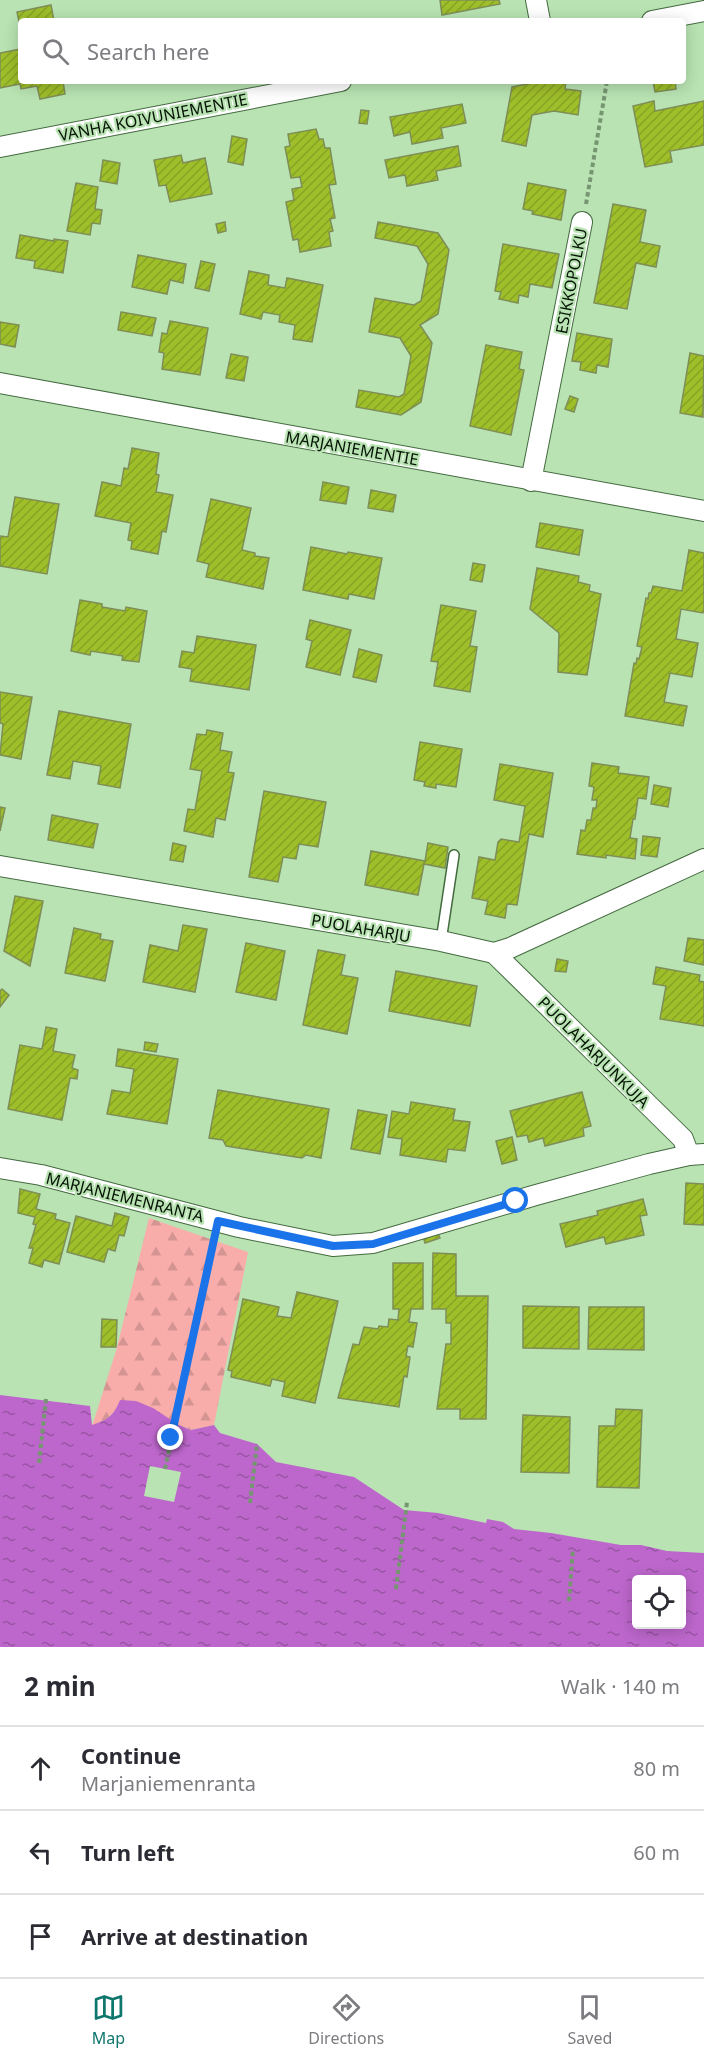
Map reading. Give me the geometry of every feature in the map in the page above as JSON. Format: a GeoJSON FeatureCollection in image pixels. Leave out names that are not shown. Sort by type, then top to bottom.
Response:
{"type":"FeatureCollection","features":[{"type":"Feature","properties":{"kind":"street"},"geometry":{"type":"LineString","coordinates":[[536,0],[539,18]]}},
{"type":"Feature","properties":{"kind":"street"},"geometry":{"type":"LineString","coordinates":[[668,18],[704,11]]}},
{"type":"Feature","properties":{"kind":"street","name":"VANHA KOIVUNIEMENTIE"},"geometry":{"type":"LineString","coordinates":[[0,147],[326,84]]}},
{"type":"Feature","properties":{"kind":"street","name":"ESIKKOPOLKU"},"geometry":{"type":"LineString","coordinates":[[531,481],[582,222]]}},
{"type":"Feature","properties":{"kind":"street","name":"MARJANIEMENTIE"},"geometry":{"type":"LineString","coordinates":[[0,383],[704,512]]}},
{"type":"Feature","properties":{"kind":"street"},"geometry":{"type":"LineString","coordinates":[[494,953],[510,948],[704,859]]}},
{"type":"Feature","properties":{"kind":"street","name":"PUOLAHARJU"},"geometry":{"type":"LineString","coordinates":[[0,866],[441,941],[494,953]]}},
{"type":"Feature","properties":{"kind":"street","name":"PUOLAHARJUNKUJA"},"geometry":{"type":"LineString","coordinates":[[494,953],[683,1139],[696,1155]]}},
{"type":"Feature","properties":{"kind":"street","name":"MARJANIEMENRANTA"},"geometry":{"type":"LineString","coordinates":[[0,1167],[41,1175],[218,1221],[333,1246],[373,1244],[536,1195],[696,1155]]}},
{"type":"Feature","properties":{"kind":"lane"},"geometry":{"type":"LineString","coordinates":[[441,941],[454,855]]}},
{"type":"Feature","properties":{"kind":"path","name":"ESIKKOPOLKU"},"geometry":{"type":"LineString","coordinates":[[582,222],[606,84]]}},
{"type":"Feature","properties":{"kind":"path"},"geometry":{"type":"LineString","coordinates":[[165,1469],[218,1221]]}},
{"type":"Feature","properties":{"kind":"path"},"geometry":{"type":"LineString","coordinates":[[39,1463],[46,1400]]}},
{"type":"Feature","properties":{"kind":"path"},"geometry":{"type":"LineString","coordinates":[[250,1503],[257,1444]]}},
{"type":"Feature","properties":{"kind":"path"},"geometry":{"type":"LineString","coordinates":[[396,1589],[407,1502]]}},
{"type":"Feature","properties":{"kind":"path"},"geometry":{"type":"LineString","coordinates":[[570,1601],[573,1548]]}},
{"type":"Feature","properties":{"kind":"green space"},"geometry":{"type":"Polygon","coordinates":[[[149,1218],[248,1252],[214,1425],[191,1430],[121,1400],[110,1416],[92,1426],[116,1351],[149,1218]]]}},
{"type":"Feature","properties":{"kind":"water"},"geometry":{"type":"Polygon","coordinates":[[[0,1395],[90,1406],[92,1425],[110,1416],[120,1400],[136,1401],[191,1430],[214,1425],[220,1433],[257,1444],[276,1462],[354,1477],[404,1510],[438,1513],[486,1523],[487,1519],[503,1522],[514,1529],[621,1545],[641,1545],[667,1551],[704,1553],[704,1647],[0,1647],[0,1395]]]}},
{"type":"Feature","properties":{"kind":"pier"},"geometry":{"type":"Polygon","coordinates":[[[150,1466],[181,1472],[174,1502],[144,1496],[150,1466]]]}},
{"type":"Feature","properties":{"kind":"building"},"geometry":{"type":"Polygon","coordinates":[[[440,0],[499,0],[500,4],[442,15],[440,0]]]}},
{"type":"Feature","properties":{"kind":"building"},"geometry":{"type":"Polygon","coordinates":[[[51,5],[53,18],[18,18],[17,12],[51,5]]]}},
{"type":"Feature","properties":{"kind":"building"},"geometry":{"type":"Polygon","coordinates":[[[18,50],[18,84],[20,84],[0,88],[0,53],[18,50]]]}},
{"type":"Feature","properties":{"kind":"building"},"geometry":{"type":"Polygon","coordinates":[[[20,84],[63,84],[65,94],[40,99],[37,86],[21,89],[20,84]]]}},
{"type":"Feature","properties":{"kind":"building"},"geometry":{"type":"Polygon","coordinates":[[[528,84],[566,84],[565,89],[581,91],[578,115],[554,111],[532,115],[526,146],[502,141],[512,87],[528,84]]]}},
{"type":"Feature","properties":{"kind":"building"},"geometry":{"type":"Polygon","coordinates":[[[654,84],[675,84],[676,89],[655,92],[654,84]]]}},
{"type":"Feature","properties":{"kind":"building"},"geometry":{"type":"Polygon","coordinates":[[[654,101],[655,111],[704,101],[704,145],[670,151],[672,162],[645,167],[633,106],[654,101]]]}},
{"type":"Feature","properties":{"kind":"building"},"geometry":{"type":"Polygon","coordinates":[[[462,104],[466,123],[441,128],[443,138],[412,144],[410,132],[394,136],[390,117],[462,104]]]}},
{"type":"Feature","properties":{"kind":"building"},"geometry":{"type":"Polygon","coordinates":[[[361,110],[369,111],[367,124],[359,123],[361,110]]]}},
{"type":"Feature","properties":{"kind":"building"},"geometry":{"type":"Polygon","coordinates":[[[316,129],[319,139],[323,139],[325,148],[330,148],[336,184],[329,185],[335,218],[330,219],[333,231],[329,232],[331,246],[300,252],[298,239],[293,240],[286,202],[294,200],[292,189],[302,187],[300,177],[291,178],[285,147],[290,146],[288,134],[316,129]]]}},
{"type":"Feature","properties":{"kind":"building"},"geometry":{"type":"Polygon","coordinates":[[[232,136],[247,139],[243,165],[228,162],[232,136]]]}},
{"type":"Feature","properties":{"kind":"building"},"geometry":{"type":"Polygon","coordinates":[[[458,146],[461,166],[436,171],[438,180],[407,186],[405,175],[389,178],[385,160],[458,146]]]}},
{"type":"Feature","properties":{"kind":"building"},"geometry":{"type":"Polygon","coordinates":[[[181,155],[183,163],[205,158],[212,194],[170,202],[166,185],[159,186],[154,160],[181,155]]]}},
{"type":"Feature","properties":{"kind":"building"},"geometry":{"type":"Polygon","coordinates":[[[103,160],[120,163],[117,184],[100,181],[103,160]]]}},
{"type":"Feature","properties":{"kind":"building"},"geometry":{"type":"Polygon","coordinates":[[[76,183],[98,187],[95,209],[102,210],[100,224],[92,223],[90,235],[67,231],[76,183]]]}},
{"type":"Feature","properties":{"kind":"building"},"geometry":{"type":"Polygon","coordinates":[[[528,183],[566,190],[561,220],[532,214],[533,211],[523,209],[528,183]]]}},
{"type":"Feature","properties":{"kind":"building"},"geometry":{"type":"Polygon","coordinates":[[[613,204],[646,210],[640,242],[660,246],[656,267],[636,263],[627,309],[594,303],[613,204]]]}},
{"type":"Feature","properties":{"kind":"building"},"geometry":{"type":"Polygon","coordinates":[[[225,222],[226,231],[218,233],[216,224],[225,222]]]}},
{"type":"Feature","properties":{"kind":"building"},"geometry":{"type":"Polygon","coordinates":[[[378,222],[438,233],[449,250],[438,314],[420,325],[432,343],[421,402],[401,415],[356,407],[359,390],[399,397],[404,394],[411,356],[400,338],[369,332],[375,298],[414,305],[421,301],[428,264],[417,246],[375,238],[378,222]]]}},
{"type":"Feature","properties":{"kind":"building"},"geometry":{"type":"Polygon","coordinates":[[[20,235],[68,241],[63,273],[34,268],[35,261],[16,258],[20,235]]]}},
{"type":"Feature","properties":{"kind":"building"},"geometry":{"type":"Polygon","coordinates":[[[503,244],[559,254],[552,288],[530,284],[528,297],[519,295],[518,303],[499,299],[501,292],[495,291],[503,244]]]}},
{"type":"Feature","properties":{"kind":"building"},"geometry":{"type":"Polygon","coordinates":[[[138,255],[186,264],[183,283],[170,280],[167,294],[132,287],[138,255]]]}},
{"type":"Feature","properties":{"kind":"building"},"geometry":{"type":"Polygon","coordinates":[[[201,261],[215,264],[209,291],[195,288],[201,261]]]}},
{"type":"Feature","properties":{"kind":"building"},"geometry":{"type":"Polygon","coordinates":[[[249,271],[269,275],[268,285],[285,288],[287,278],[323,285],[312,342],[293,339],[295,325],[279,322],[280,315],[263,312],[261,319],[240,314],[249,271]]]}},
{"type":"Feature","properties":{"kind":"building"},"geometry":{"type":"Polygon","coordinates":[[[121,312],[156,318],[152,336],[118,330],[121,312]]]}},
{"type":"Feature","properties":{"kind":"building"},"geometry":{"type":"Polygon","coordinates":[[[170,321],[208,328],[200,375],[162,369],[164,353],[159,352],[162,333],[167,334],[170,321]]]}},
{"type":"Feature","properties":{"kind":"building"},"geometry":{"type":"Polygon","coordinates":[[[0,322],[19,325],[15,347],[0,344],[0,322]]]}},
{"type":"Feature","properties":{"kind":"building"},"geometry":{"type":"Polygon","coordinates":[[[577,333],[612,339],[608,367],[597,365],[596,373],[580,370],[581,362],[572,361],[577,333]]]}},
{"type":"Feature","properties":{"kind":"building"},"geometry":{"type":"Polygon","coordinates":[[[486,345],[522,352],[519,369],[524,370],[511,435],[470,426],[486,345]]]}},
{"type":"Feature","properties":{"kind":"building"},"geometry":{"type":"Polygon","coordinates":[[[690,353],[704,356],[703,417],[680,413],[690,353]]]}},
{"type":"Feature","properties":{"kind":"building"},"geometry":{"type":"Polygon","coordinates":[[[231,354],[248,357],[244,381],[226,378],[231,354]]]}},
{"type":"Feature","properties":{"kind":"building"},"geometry":{"type":"Polygon","coordinates":[[[570,396],[578,399],[574,412],[565,409],[570,396]]]}},
{"type":"Feature","properties":{"kind":"building"},"geometry":{"type":"Polygon","coordinates":[[[132,448],[159,453],[156,492],[173,495],[166,532],[162,531],[158,554],[131,549],[132,541],[128,540],[131,523],[95,516],[102,482],[121,486],[124,468],[128,469],[132,448]]]}},
{"type":"Feature","properties":{"kind":"building"},"geometry":{"type":"Polygon","coordinates":[[[323,482],[349,487],[346,504],[320,500],[323,482]]]}},
{"type":"Feature","properties":{"kind":"building"},"geometry":{"type":"Polygon","coordinates":[[[371,490],[396,495],[393,512],[368,508],[371,490]]]}},
{"type":"Feature","properties":{"kind":"building"},"geometry":{"type":"Polygon","coordinates":[[[15,497],[59,504],[47,574],[0,566],[0,536],[8,537],[15,497]]]}},
{"type":"Feature","properties":{"kind":"building"},"geometry":{"type":"Polygon","coordinates":[[[211,499],[251,508],[242,550],[255,553],[255,556],[269,558],[263,589],[206,577],[209,564],[197,561],[211,499]]]}},
{"type":"Feature","properties":{"kind":"building"},"geometry":{"type":"Polygon","coordinates":[[[540,523],[583,530],[579,555],[536,547],[540,523]]]}},
{"type":"Feature","properties":{"kind":"building"},"geometry":{"type":"Polygon","coordinates":[[[311,547],[382,558],[374,599],[349,594],[348,599],[303,590],[311,547]]]}},
{"type":"Feature","properties":{"kind":"building"},"geometry":{"type":"Polygon","coordinates":[[[689,550],[704,553],[704,610],[703,613],[681,609],[676,639],[698,643],[692,677],[670,673],[664,702],[687,706],[683,726],[625,716],[634,663],[636,664],[637,658],[639,659],[642,647],[637,646],[646,598],[648,599],[653,586],[682,591],[689,550]]]}},
{"type":"Feature","properties":{"kind":"building"},"geometry":{"type":"Polygon","coordinates":[[[473,563],[485,565],[482,582],[470,580],[473,563]]]}},
{"type":"Feature","properties":{"kind":"building"},"geometry":{"type":"Polygon","coordinates":[[[537,568],[579,576],[578,582],[590,585],[589,591],[601,594],[587,675],[558,672],[559,633],[530,609],[537,568]]]}},
{"type":"Feature","properties":{"kind":"building"},"geometry":{"type":"Polygon","coordinates":[[[80,600],[125,611],[126,607],[147,611],[139,662],[122,660],[123,656],[91,651],[90,655],[71,651],[80,600]]]}},
{"type":"Feature","properties":{"kind":"building"},"geometry":{"type":"Polygon","coordinates":[[[441,605],[476,611],[470,646],[477,647],[470,692],[434,686],[438,662],[431,661],[441,605]]]}},
{"type":"Feature","properties":{"kind":"building"},"geometry":{"type":"Polygon","coordinates":[[[310,620],[351,630],[340,675],[306,667],[312,641],[306,639],[310,620]]]}},
{"type":"Feature","properties":{"kind":"building"},"geometry":{"type":"Polygon","coordinates":[[[197,636],[256,645],[249,690],[190,681],[192,669],[179,667],[182,651],[194,653],[197,636]]]}},
{"type":"Feature","properties":{"kind":"building"},"geometry":{"type":"Polygon","coordinates":[[[359,649],[382,655],[376,682],[353,677],[359,649]]]}},
{"type":"Feature","properties":{"kind":"building"},"geometry":{"type":"Polygon","coordinates":[[[0,692],[32,697],[21,759],[0,755],[3,724],[0,723],[0,692]]]}},
{"type":"Feature","properties":{"kind":"building"},"geometry":{"type":"Polygon","coordinates":[[[59,711],[131,724],[120,788],[98,784],[101,766],[73,761],[70,779],[47,775],[59,711]]]}},
{"type":"Feature","properties":{"kind":"building"},"geometry":{"type":"Polygon","coordinates":[[[207,730],[223,733],[220,750],[232,752],[228,772],[234,773],[225,820],[216,818],[213,837],[184,831],[188,809],[195,810],[202,771],[190,769],[197,734],[206,735],[207,730]]]}},
{"type":"Feature","properties":{"kind":"building"},"geometry":{"type":"Polygon","coordinates":[[[420,742],[462,749],[456,787],[436,784],[436,788],[424,786],[425,782],[414,780],[420,742]]]}},
{"type":"Feature","properties":{"kind":"building"},"geometry":{"type":"Polygon","coordinates":[[[592,763],[619,767],[618,773],[649,777],[646,799],[638,798],[635,819],[633,819],[630,838],[637,839],[635,859],[577,854],[581,830],[585,831],[587,820],[591,820],[593,808],[596,808],[597,800],[592,800],[594,787],[589,786],[592,763]]]}},
{"type":"Feature","properties":{"kind":"building"},"geometry":{"type":"Polygon","coordinates":[[[500,764],[553,773],[543,837],[529,834],[517,905],[507,904],[505,918],[485,914],[488,901],[472,898],[479,857],[495,860],[498,842],[501,839],[519,842],[525,806],[494,800],[500,764]]]}},
{"type":"Feature","properties":{"kind":"building"},"geometry":{"type":"Polygon","coordinates":[[[654,785],[671,788],[668,807],[651,804],[654,785]]]}},
{"type":"Feature","properties":{"kind":"building"},"geometry":{"type":"Polygon","coordinates":[[[264,791],[326,802],[318,847],[299,844],[296,859],[283,857],[278,882],[249,877],[264,791]]]}},
{"type":"Feature","properties":{"kind":"building"},"geometry":{"type":"Polygon","coordinates":[[[0,807],[5,808],[0,831],[0,807]]]}},
{"type":"Feature","properties":{"kind":"building"},"geometry":{"type":"Polygon","coordinates":[[[52,815],[98,824],[93,848],[48,840],[52,815]]]}},
{"type":"Feature","properties":{"kind":"building"},"geometry":{"type":"Polygon","coordinates":[[[643,836],[660,838],[657,857],[641,855],[643,836]]]}},
{"type":"Feature","properties":{"kind":"building"},"geometry":{"type":"Polygon","coordinates":[[[173,843],[186,846],[183,862],[170,860],[173,843]]]}},
{"type":"Feature","properties":{"kind":"building"},"geometry":{"type":"Polygon","coordinates":[[[428,843],[448,847],[445,868],[424,864],[418,895],[365,885],[371,851],[425,861],[428,843]]]}},
{"type":"Feature","properties":{"kind":"building"},"geometry":{"type":"Polygon","coordinates":[[[15,896],[43,901],[30,966],[4,951],[15,896]]]}},
{"type":"Feature","properties":{"kind":"building"},"geometry":{"type":"Polygon","coordinates":[[[183,925],[207,929],[195,992],[143,982],[150,945],[178,951],[183,925]]]}},
{"type":"Feature","properties":{"kind":"building"},"geometry":{"type":"Polygon","coordinates":[[[74,928],[101,934],[100,939],[113,941],[105,981],[65,973],[74,928]]]}},
{"type":"Feature","properties":{"kind":"building"},"geometry":{"type":"Polygon","coordinates":[[[688,938],[704,940],[704,965],[684,961],[688,938]]]}},
{"type":"Feature","properties":{"kind":"building"},"geometry":{"type":"Polygon","coordinates":[[[246,943],[285,951],[276,1000],[236,992],[246,943]]]}},
{"type":"Feature","properties":{"kind":"building"},"geometry":{"type":"Polygon","coordinates":[[[318,950],[345,955],[341,975],[358,978],[347,1034],[303,1025],[318,950]]]}},
{"type":"Feature","properties":{"kind":"building"},"geometry":{"type":"Polygon","coordinates":[[[557,959],[568,961],[566,972],[555,971],[557,959]]]}},
{"type":"Feature","properties":{"kind":"building"},"geometry":{"type":"Polygon","coordinates":[[[656,967],[700,975],[699,981],[704,982],[704,1026],[660,1019],[666,986],[653,984],[656,967]]]}},
{"type":"Feature","properties":{"kind":"building"},"geometry":{"type":"Polygon","coordinates":[[[396,971],[477,986],[470,1026],[389,1011],[396,971]]]}},
{"type":"Feature","properties":{"kind":"building"},"geometry":{"type":"Polygon","coordinates":[[[2,989],[9,995],[0,1007],[0,991],[2,989]]]}},
{"type":"Feature","properties":{"kind":"building"},"geometry":{"type":"Polygon","coordinates":[[[46,1027],[57,1029],[53,1051],[75,1055],[72,1068],[78,1070],[77,1079],[70,1078],[62,1120],[8,1109],[20,1045],[42,1049],[46,1027]]]}},
{"type":"Feature","properties":{"kind":"building"},"geometry":{"type":"Polygon","coordinates":[[[145,1042],[158,1044],[156,1052],[144,1050],[145,1042]]]}},
{"type":"Feature","properties":{"kind":"building"},"geometry":{"type":"Polygon","coordinates":[[[118,1049],[178,1059],[167,1124],[107,1114],[112,1090],[130,1093],[134,1069],[116,1066],[118,1049]]]}},
{"type":"Feature","properties":{"kind":"building"},"geometry":{"type":"Polygon","coordinates":[[[218,1090],[329,1109],[321,1158],[306,1155],[302,1158],[226,1146],[223,1140],[209,1138],[218,1090]]]}},
{"type":"Feature","properties":{"kind":"building"},"geometry":{"type":"Polygon","coordinates":[[[582,1092],[591,1126],[583,1128],[584,1136],[545,1146],[543,1138],[529,1142],[527,1135],[517,1137],[510,1111],[582,1092]]]}},
{"type":"Feature","properties":{"kind":"building"},"geometry":{"type":"Polygon","coordinates":[[[411,1102],[455,1109],[453,1120],[470,1122],[465,1151],[448,1149],[446,1162],[400,1155],[402,1139],[388,1137],[392,1111],[409,1114],[411,1102]]]}},
{"type":"Feature","properties":{"kind":"building"},"geometry":{"type":"Polygon","coordinates":[[[358,1110],[387,1115],[380,1154],[351,1149],[358,1110]]]}},
{"type":"Feature","properties":{"kind":"building"},"geometry":{"type":"Polygon","coordinates":[[[512,1137],[517,1160],[502,1164],[496,1141],[512,1137]]]}},
{"type":"Feature","properties":{"kind":"building"},"geometry":{"type":"Polygon","coordinates":[[[686,1183],[704,1184],[704,1225],[684,1224],[686,1183]]]}},
{"type":"Feature","properties":{"kind":"building"},"geometry":{"type":"Polygon","coordinates":[[[20,1189],[40,1194],[36,1209],[56,1214],[55,1219],[70,1223],[59,1264],[44,1260],[42,1267],[29,1263],[33,1248],[29,1248],[36,1225],[33,1224],[35,1217],[18,1213],[20,1189]]]}},
{"type":"Feature","properties":{"kind":"building"},"geometry":{"type":"Polygon","coordinates":[[[643,1199],[647,1215],[640,1216],[644,1235],[606,1244],[604,1237],[566,1247],[560,1224],[598,1215],[597,1211],[643,1199]]]}},
{"type":"Feature","properties":{"kind":"building"},"geometry":{"type":"Polygon","coordinates":[[[115,1213],[129,1217],[124,1236],[119,1235],[115,1251],[108,1249],[104,1262],[67,1252],[76,1216],[112,1226],[115,1213]]]}},
{"type":"Feature","properties":{"kind":"building"},"geometry":{"type":"Polygon","coordinates":[[[437,1231],[440,1238],[425,1243],[423,1236],[437,1231]]]}},
{"type":"Feature","properties":{"kind":"building"},"geometry":{"type":"Polygon","coordinates":[[[433,1253],[456,1254],[456,1296],[488,1296],[486,1419],[460,1419],[460,1409],[437,1409],[446,1344],[451,1344],[451,1323],[446,1323],[446,1309],[432,1309],[433,1253]]]}},
{"type":"Feature","properties":{"kind":"building"},"geometry":{"type":"Polygon","coordinates":[[[393,1263],[423,1263],[423,1309],[411,1309],[409,1322],[417,1323],[413,1347],[408,1346],[406,1356],[410,1357],[399,1407],[338,1398],[353,1344],[359,1345],[364,1327],[378,1329],[379,1326],[388,1327],[389,1319],[398,1320],[399,1309],[393,1309],[393,1263]]]}},
{"type":"Feature","properties":{"kind":"building"},"geometry":{"type":"Polygon","coordinates":[[[297,1292],[338,1301],[315,1403],[282,1396],[285,1382],[272,1379],[270,1386],[231,1377],[232,1371],[228,1370],[243,1299],[279,1307],[277,1316],[291,1318],[297,1292]]]}},
{"type":"Feature","properties":{"kind":"building"},"geometry":{"type":"Polygon","coordinates":[[[523,1306],[579,1307],[579,1349],[523,1348],[523,1306]]]}},
{"type":"Feature","properties":{"kind":"building"},"geometry":{"type":"Polygon","coordinates":[[[589,1307],[644,1307],[644,1350],[588,1349],[589,1307]]]}},
{"type":"Feature","properties":{"kind":"building"},"geometry":{"type":"Polygon","coordinates":[[[102,1319],[117,1320],[116,1347],[101,1347],[102,1319]]]}},
{"type":"Feature","properties":{"kind":"building"},"geometry":{"type":"Polygon","coordinates":[[[616,1409],[642,1410],[639,1488],[597,1487],[599,1426],[615,1426],[616,1409]]]}},
{"type":"Feature","properties":{"kind":"building"},"geometry":{"type":"Polygon","coordinates":[[[523,1415],[570,1417],[569,1473],[521,1472],[523,1415]]]}},
{"type":"Feature","properties":{"kind":"route"},"geometry":{"type":"LineString","coordinates":[[171,1438],[218,1221],[333,1246],[373,1244],[516,1201]]}}]}
